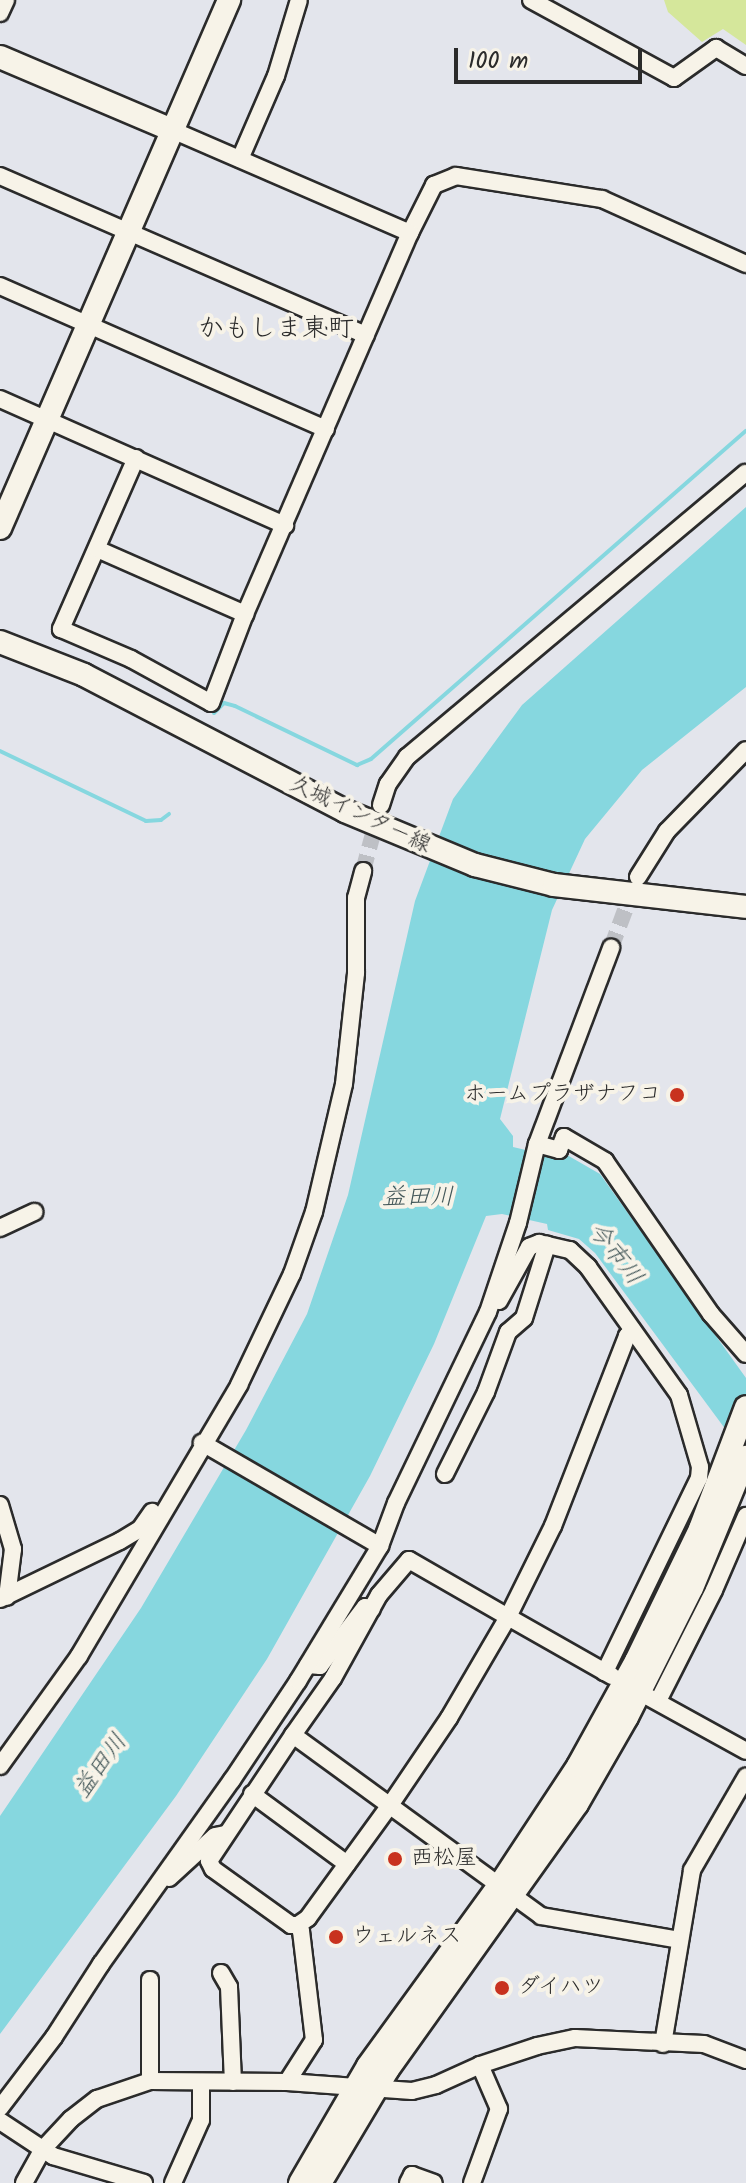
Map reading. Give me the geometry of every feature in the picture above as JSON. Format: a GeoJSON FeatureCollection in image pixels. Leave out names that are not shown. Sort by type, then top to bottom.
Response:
{"type":"FeatureCollection","features":[{"type":"Feature","properties":{"kind":"street"},"geometry":{"type":"LineString","coordinates":[[0,13],[6,0]]}},
{"type":"Feature","properties":{"kind":"street"},"geometry":{"type":"LineString","coordinates":[[2,516],[229,0]]}},
{"type":"Feature","properties":{"kind":"street"},"geometry":{"type":"LineString","coordinates":[[240,159],[276,76],[299,0]]}},
{"type":"Feature","properties":{"kind":"street"},"geometry":{"type":"LineString","coordinates":[[531,0],[674,78],[716,48],[746,66]]}},
{"type":"Feature","properties":{"kind":"street"},"geometry":{"type":"LineString","coordinates":[[0,57],[410,233]]}},
{"type":"Feature","properties":{"kind":"street"},"geometry":{"type":"LineString","coordinates":[[0,176],[366,335]]}},
{"type":"Feature","properties":{"kind":"street"},"geometry":{"type":"LineString","coordinates":[[136,458],[61,629],[131,659],[211,703],[245,614],[410,233],[434,185],[456,176],[602,199],[746,264]]}},
{"type":"Feature","properties":{"kind":"street"},"geometry":{"type":"LineString","coordinates":[[0,286],[326,429]]}},
{"type":"Feature","properties":{"kind":"street"},"geometry":{"type":"LineString","coordinates":[[0,399],[285,525]]}},
{"type":"Feature","properties":{"kind":"street"},"geometry":{"type":"LineString","coordinates":[[381,805],[388,784],[407,757],[746,473]]}},
{"type":"Feature","properties":{"kind":"street"},"geometry":{"type":"LineString","coordinates":[[97,549],[245,614]]}},
{"type":"Feature","properties":{"kind":"street","name":"久城インター線"},"geometry":{"type":"LineString","coordinates":[[0,642],[84,675],[345,811],[410,841],[475,865],[596,891],[746,907]]}},
{"type":"Feature","properties":{"kind":"street"},"geometry":{"type":"LineString","coordinates":[[638,877],[667,831],[746,750]]}},
{"type":"Feature","properties":{"kind":"street"},"geometry":{"type":"LineString","coordinates":[[0,1766],[79,1656],[186,1472],[207,1446],[266,1335],[314,1212],[344,1084],[356,973],[356,898],[363,871]]}},
{"type":"Feature","properties":{"kind":"street"},"geometry":{"type":"LineString","coordinates":[[0,2108],[54,2037],[157,1883],[232,1780],[308,1665],[380,1546],[396,1503],[488,1312],[518,1223],[537,1144],[611,948]]}},
{"type":"Feature","properties":{"kind":"street"},"geometry":{"type":"LineString","coordinates":[[537,1144],[559,1150],[564,1137],[605,1161],[711,1314],[746,1354]]}},
{"type":"Feature","properties":{"kind":"street"},"geometry":{"type":"LineString","coordinates":[[0,1228],[35,1212]]}},
{"type":"Feature","properties":{"kind":"street"},"geometry":{"type":"LineString","coordinates":[[488,1312],[493,1312],[529,1247],[547,1245],[570,1250],[579,1256],[679,1395],[700,1467],[699,1478],[657,1570],[632,1687]]}},
{"type":"Feature","properties":{"kind":"street"},"geometry":{"type":"LineString","coordinates":[[445,1474],[486,1392],[508,1332],[524,1318],[547,1245]]}},
{"type":"Feature","properties":{"kind":"street"},"geometry":{"type":"LineString","coordinates":[[287,2082],[314,2040],[298,1925],[390,1805],[449,1718],[508,1617],[553,1526],[627,1336],[633,1330]]}},
{"type":"Feature","properties":{"kind":"street"},"geometry":{"type":"LineString","coordinates":[[300,2183],[506,1891],[577,1804],[632,1687],[692,1588],[738,1463],[746,1407]]}},
{"type":"Feature","properties":{"kind":"street"},"geometry":{"type":"LineString","coordinates":[[207,1446],[380,1546]]}},
{"type":"Feature","properties":{"kind":"street"},"geometry":{"type":"LineString","coordinates":[[3,1598],[140,1529],[175,1479],[186,1472]]}},
{"type":"Feature","properties":{"kind":"street"},"geometry":{"type":"LineString","coordinates":[[0,1505],[13,1549],[3,1598]]}},
{"type":"Feature","properties":{"kind":"street"},"geometry":{"type":"LineString","coordinates":[[632,1687],[714,1590],[746,1516]]}},
{"type":"Feature","properties":{"kind":"street"},"geometry":{"type":"LineString","coordinates":[[298,1925],[291,1925],[213,1869],[209,1861],[293,1735],[379,1595],[409,1560],[746,1751]]}},
{"type":"Feature","properties":{"kind":"street"},"geometry":{"type":"LineString","coordinates":[[308,1665],[320,1666],[365,1607],[373,1609]]}},
{"type":"Feature","properties":{"kind":"street"},"geometry":{"type":"LineString","coordinates":[[293,1735],[541,1916],[680,1940]]}},
{"type":"Feature","properties":{"kind":"street"},"geometry":{"type":"LineString","coordinates":[[663,2044],[692,1870],[741,1796],[746,1777]]}},
{"type":"Feature","properties":{"kind":"street"},"geometry":{"type":"LineString","coordinates":[[252,1794],[347,1864]]}},
{"type":"Feature","properties":{"kind":"street"},"geometry":{"type":"LineString","coordinates":[[157,1883],[171,1878],[215,1836],[226,1833]]}},
{"type":"Feature","properties":{"kind":"street"},"geometry":{"type":"LineString","coordinates":[[221,1973],[229,1987],[233,2082]]}},
{"type":"Feature","properties":{"kind":"street"},"geometry":{"type":"LineString","coordinates":[[150,1980],[150,2081]]}},
{"type":"Feature","properties":{"kind":"street"},"geometry":{"type":"LineString","coordinates":[[24,2183],[43,2149],[97,2099],[150,2081],[287,2082],[412,2091],[436,2085],[480,2065],[575,2038],[704,2044],[746,2060]]}},
{"type":"Feature","properties":{"kind":"street"},"geometry":{"type":"LineString","coordinates":[[472,2183],[499,2109],[480,2065]]}},
{"type":"Feature","properties":{"kind":"street"},"geometry":{"type":"LineString","coordinates":[[173,2183],[201,2120],[201,2083]]}},
{"type":"Feature","properties":{"kind":"street"},"geometry":{"type":"LineString","coordinates":[[320,2183],[364,2089]]}},
{"type":"Feature","properties":{"kind":"street"},"geometry":{"type":"LineString","coordinates":[[0,2121],[53,2156],[144,2183]]}},
{"type":"Feature","properties":{"kind":"street"},"geometry":{"type":"LineString","coordinates":[[408,2183],[412,2175],[434,2183]]}},
{"type":"Feature","properties":{"kind":"green space"},"geometry":{"type":"Polygon","coordinates":[[[664,0],[746,0],[746,45],[723,29],[702,42],[668,12],[664,0]]]}},
{"type":"Feature","properties":{"kind":"water","name":"益田川"},"geometry":{"type":"Polygon","coordinates":[[[746,507],[746,687],[642,770],[585,839],[552,910],[500,1119],[513,1136],[513,1147],[564,1159],[567,1155],[600,1174],[746,1378],[746,1457],[595,1253],[579,1239],[548,1230],[547,1224],[502,1214],[486,1216],[434,1344],[370,1476],[267,1659],[176,1796],[0,2034],[0,1816],[141,1608],[246,1430],[307,1314],[348,1195],[415,901],[453,799],[522,705],[746,507]]]}},
{"type":"Feature","properties":{"kind":"waterway"},"geometry":{"type":"LineString","coordinates":[[214,713],[224,703],[235,706],[357,765],[371,759],[746,431]]}},
{"type":"Feature","properties":{"kind":"waterway"},"geometry":{"type":"LineString","coordinates":[[0,751],[146,821],[161,820],[169,814]]}},
{"type":"Feature","properties":{"kind":"tunnel"},"geometry":{"type":"LineString","coordinates":[[363,871],[378,815]]}},
{"type":"Feature","properties":{"kind":"tunnel"},"geometry":{"type":"LineString","coordinates":[[611,948],[634,886]]}},
{"type":"Feature","properties":{"kind":"place","name":"ホームプラザナフコ"},"geometry":{"type":"Point","coordinates":[677,1095]}},
{"type":"Feature","properties":{"kind":"place","name":"西松屋"},"geometry":{"type":"Point","coordinates":[395,1859]}},
{"type":"Feature","properties":{"kind":"place","name":"ウェルネス"},"geometry":{"type":"Point","coordinates":[336,1937]}},
{"type":"Feature","properties":{"kind":"place","name":"ダイハツ"},"geometry":{"type":"Point","coordinates":[502,1988]}},
{"type":"Feature","properties":{"kind":"district","name":"かもしま東町"},"geometry":{"type":"Point","coordinates":[276,330]}},
{"type":"Feature","properties":{"kind":"water label","name":"今市川"},"geometry":{"type":"Point","coordinates":[615,1254]}}]}
